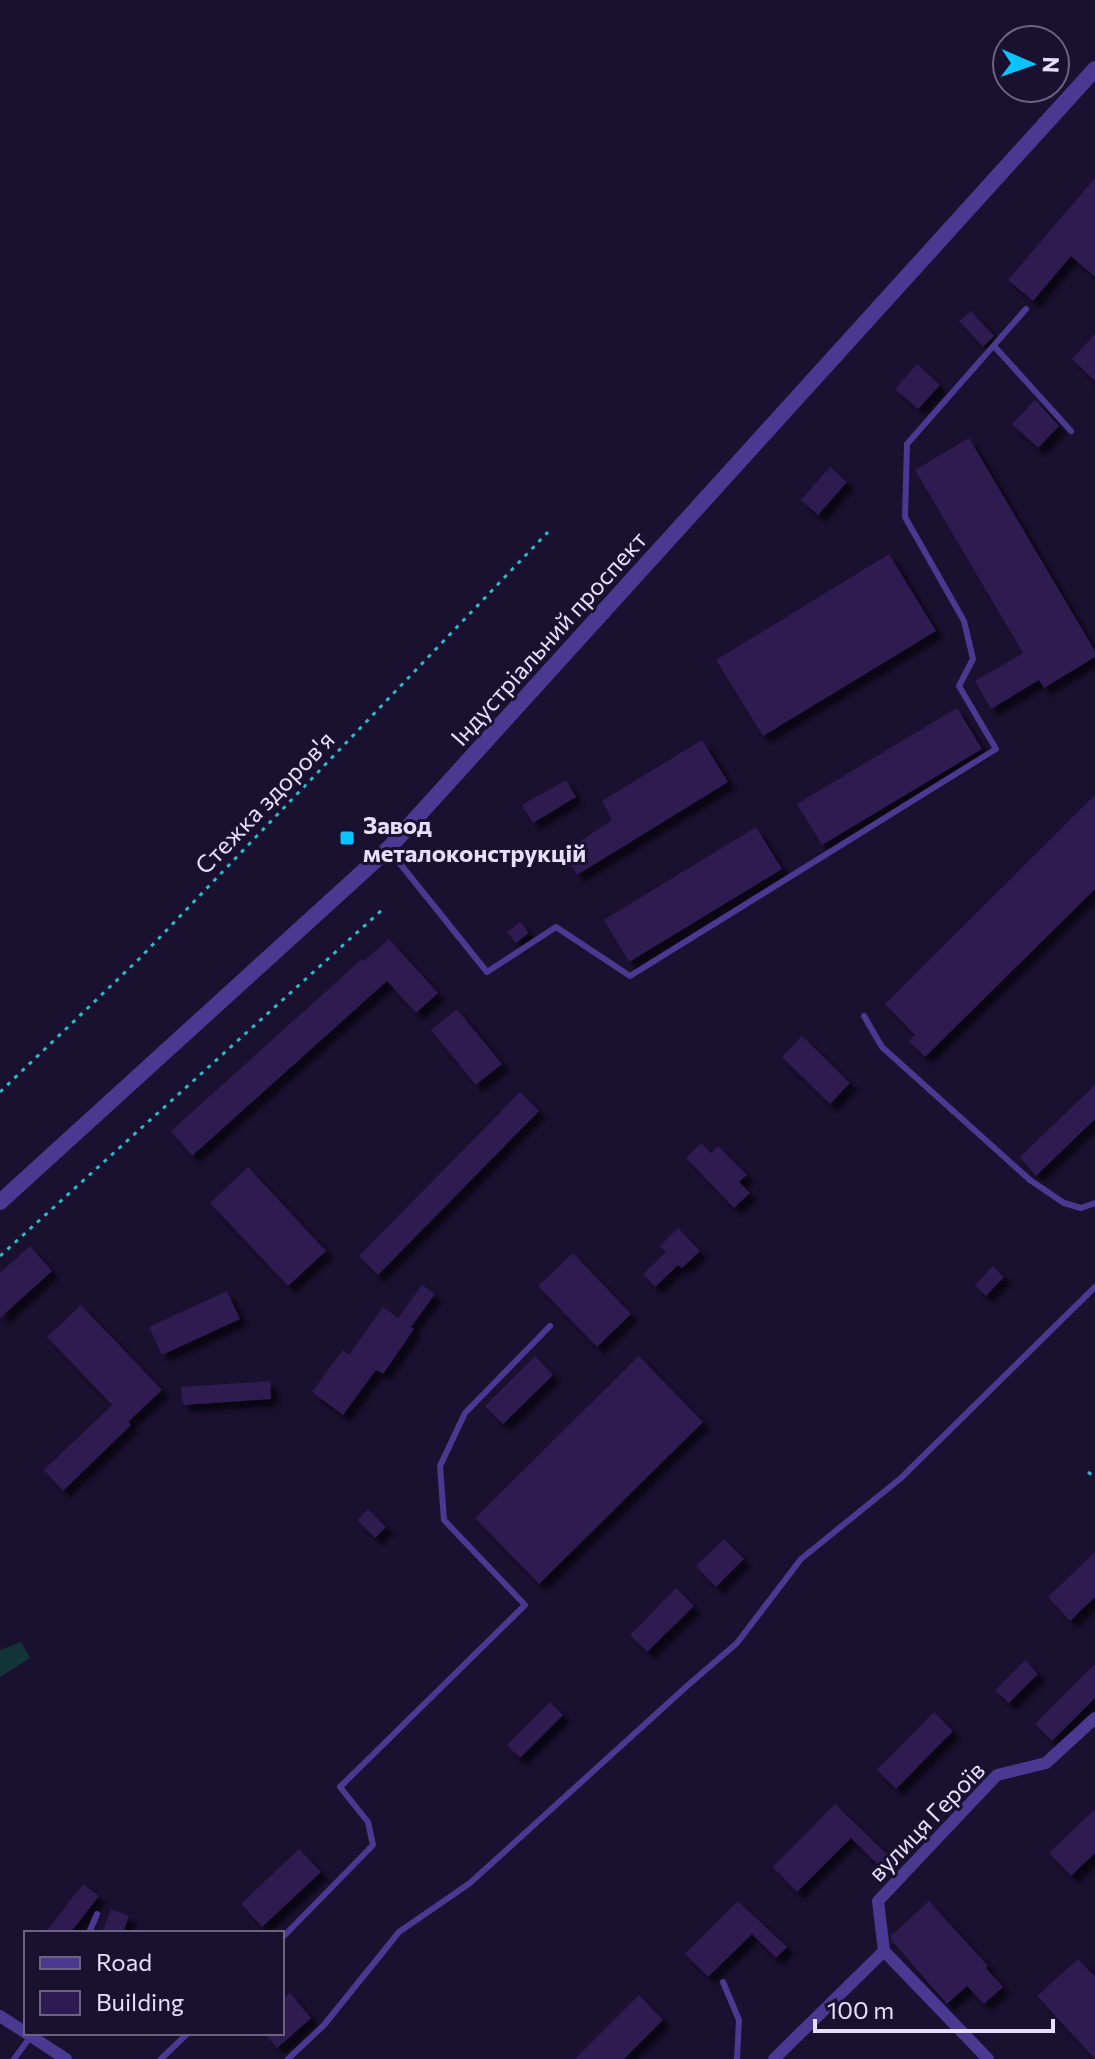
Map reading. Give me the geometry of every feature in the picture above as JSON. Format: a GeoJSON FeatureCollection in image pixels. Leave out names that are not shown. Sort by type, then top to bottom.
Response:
{"type":"FeatureCollection","features":[{"type":"Feature","properties":{"kind":"street","name":"Індустріальний проспект"},"geometry":{"type":"LineString","coordinates":[[0,1202],[388,849],[1095,69]]}},
{"type":"Feature","properties":{"kind":"street","name":"вулиця Героїв"},"geometry":{"type":"LineString","coordinates":[[884,1951],[878,1901],[997,1775],[1046,1763],[1095,1718]]}},
{"type":"Feature","properties":{"kind":"street"},"geometry":{"type":"LineString","coordinates":[[774,2059],[884,1951],[988,2059]]}},
{"type":"Feature","properties":{"kind":"street"},"geometry":{"type":"LineString","coordinates":[[0,2016],[24,2030]]}},
{"type":"Feature","properties":{"kind":"street"},"geometry":{"type":"LineString","coordinates":[[32,2035],[66,2059]]}},
{"type":"Feature","properties":{"kind":"lane"},"geometry":{"type":"LineString","coordinates":[[388,849],[487,972],[556,927],[630,976],[996,749],[959,686],[973,659],[964,621],[905,517],[907,444],[1026,309]]}},
{"type":"Feature","properties":{"kind":"lane"},"geometry":{"type":"LineString","coordinates":[[994,346],[1071,431]]}},
{"type":"Feature","properties":{"kind":"lane"},"geometry":{"type":"LineString","coordinates":[[864,1016],[882,1047],[1030,1180],[1064,1203],[1081,1208],[1095,1203]]}},
{"type":"Feature","properties":{"kind":"lane"},"geometry":{"type":"LineString","coordinates":[[288,2059],[324,2025],[399,1932],[470,1883],[737,1643],[801,1559],[901,1478],[1095,1287]]}},
{"type":"Feature","properties":{"kind":"lane"},"geometry":{"type":"LineString","coordinates":[[284,1936],[373,1845],[368,1822],[340,1787],[525,1605],[444,1520],[440,1466],[465,1413],[550,1326]]}},
{"type":"Feature","properties":{"kind":"lane"},"geometry":{"type":"LineString","coordinates":[[90,1931],[97,1914]]}},
{"type":"Feature","properties":{"kind":"lane"},"geometry":{"type":"LineString","coordinates":[[723,1982],[739,2020],[737,2059]]}},
{"type":"Feature","properties":{"kind":"lane"},"geometry":{"type":"LineString","coordinates":[[14,2059],[32,2035]]}},
{"type":"Feature","properties":{"kind":"lane"},"geometry":{"type":"LineString","coordinates":[[161,2059],[186,2035]]}},
{"type":"Feature","properties":{"kind":"path","name":"Стежка здоров'я"},"geometry":{"type":"LineString","coordinates":[[0,1092],[140,958],[548,532]]}},
{"type":"Feature","properties":{"kind":"path"},"geometry":{"type":"LineString","coordinates":[[0,1256],[383,909]]}},
{"type":"Feature","properties":{"kind":"path"},"geometry":{"type":"LineString","coordinates":[[1088,1472],[1095,1478]]}},
{"type":"Feature","properties":{"kind":"green space"},"geometry":{"type":"Polygon","coordinates":[[[21,1642],[30,1658],[0,1677],[0,1650],[21,1642]]]}},
{"type":"Feature","properties":{"kind":"building"},"geometry":{"type":"Polygon","coordinates":[[[1095,178],[1095,277],[1071,256],[1033,301],[1008,280],[1095,178]]]}},
{"type":"Feature","properties":{"kind":"building"},"geometry":{"type":"Polygon","coordinates":[[[971,311],[994,336],[983,347],[959,321],[971,311]]]}},
{"type":"Feature","properties":{"kind":"building"},"geometry":{"type":"Polygon","coordinates":[[[1095,334],[1095,381],[1072,359],[1095,334]]]}},
{"type":"Feature","properties":{"kind":"building"},"geometry":{"type":"Polygon","coordinates":[[[917,364],[940,385],[918,409],[895,389],[917,364]]]}},
{"type":"Feature","properties":{"kind":"building"},"geometry":{"type":"Polygon","coordinates":[[[1035,400],[1059,426],[1038,448],[1012,424],[1035,400]]]}},
{"type":"Feature","properties":{"kind":"building"},"geometry":{"type":"Polygon","coordinates":[[[969,438],[1095,651],[1095,657],[1044,688],[1039,680],[991,709],[975,681],[1023,653],[915,470],[969,438]]]}},
{"type":"Feature","properties":{"kind":"building"},"geometry":{"type":"Polygon","coordinates":[[[830,467],[847,482],[818,515],[801,500],[830,467]]]}},
{"type":"Feature","properties":{"kind":"building"},"geometry":{"type":"Polygon","coordinates":[[[889,554],[936,631],[763,736],[716,660],[889,554]]]}},
{"type":"Feature","properties":{"kind":"building"},"geometry":{"type":"Polygon","coordinates":[[[957,708],[982,749],[822,845],[797,804],[957,708]]]}},
{"type":"Feature","properties":{"kind":"building"},"geometry":{"type":"Polygon","coordinates":[[[702,740],[728,782],[577,875],[563,853],[612,820],[602,801],[702,740]]]}},
{"type":"Feature","properties":{"kind":"building"},"geometry":{"type":"Polygon","coordinates":[[[566,780],[576,797],[533,823],[522,805],[566,780]]]}},
{"type":"Feature","properties":{"kind":"building"},"geometry":{"type":"Polygon","coordinates":[[[1095,795],[1095,889],[925,1057],[909,1041],[915,1035],[885,1004],[1095,795]]]}},
{"type":"Feature","properties":{"kind":"building"},"geometry":{"type":"Polygon","coordinates":[[[756,827],[782,869],[629,962],[604,920],[756,827]]]}},
{"type":"Feature","properties":{"kind":"building"},"geometry":{"type":"Polygon","coordinates":[[[520,922],[529,933],[516,943],[507,932],[520,922]]]}},
{"type":"Feature","properties":{"kind":"building"},"geometry":{"type":"Polygon","coordinates":[[[389,939],[438,993],[416,1013],[387,981],[192,1156],[171,1131],[362,959],[364,961],[389,939]]]}},
{"type":"Feature","properties":{"kind":"building"},"geometry":{"type":"Polygon","coordinates":[[[457,1009],[502,1064],[476,1085],[431,1030],[457,1009]]]}},
{"type":"Feature","properties":{"kind":"building"},"geometry":{"type":"Polygon","coordinates":[[[802,1036],[850,1083],[830,1104],[782,1057],[802,1036]]]}},
{"type":"Feature","properties":{"kind":"building"},"geometry":{"type":"Polygon","coordinates":[[[1095,1085],[1095,1119],[1036,1176],[1020,1157],[1095,1085]]]}},
{"type":"Feature","properties":{"kind":"building"},"geometry":{"type":"Polygon","coordinates":[[[520,1092],[539,1111],[378,1275],[359,1256],[520,1092]]]}},
{"type":"Feature","properties":{"kind":"building"},"geometry":{"type":"Polygon","coordinates":[[[701,1143],[711,1153],[718,1146],[747,1175],[739,1182],[750,1193],[734,1208],[686,1158],[701,1143]]]}},
{"type":"Feature","properties":{"kind":"building"},"geometry":{"type":"Polygon","coordinates":[[[248,1167],[326,1251],[288,1286],[210,1203],[248,1167]]]}},
{"type":"Feature","properties":{"kind":"building"},"geometry":{"type":"Polygon","coordinates":[[[678,1228],[700,1251],[682,1268],[678,1265],[655,1287],[643,1274],[666,1252],[660,1246],[678,1228]]]}},
{"type":"Feature","properties":{"kind":"building"},"geometry":{"type":"Polygon","coordinates":[[[30,1246],[52,1271],[0,1318],[0,1273],[30,1246]]]}},
{"type":"Feature","properties":{"kind":"building"},"geometry":{"type":"Polygon","coordinates":[[[573,1253],[631,1314],[597,1347],[538,1286],[573,1253]]]}},
{"type":"Feature","properties":{"kind":"building"},"geometry":{"type":"Polygon","coordinates":[[[993,1266],[1004,1277],[986,1296],[975,1285],[993,1266]]]}},
{"type":"Feature","properties":{"kind":"building"},"geometry":{"type":"Polygon","coordinates":[[[422,1285],[435,1294],[411,1327],[414,1329],[383,1374],[376,1370],[343,1415],[312,1392],[343,1350],[349,1355],[383,1307],[398,1318],[422,1285]]]}},
{"type":"Feature","properties":{"kind":"building"},"geometry":{"type":"Polygon","coordinates":[[[227,1291],[240,1319],[162,1355],[149,1327],[227,1291]]]}},
{"type":"Feature","properties":{"kind":"building"},"geometry":{"type":"Polygon","coordinates":[[[81,1305],[162,1390],[63,1491],[44,1470],[112,1405],[47,1337],[81,1305]]]}},
{"type":"Feature","properties":{"kind":"building"},"geometry":{"type":"Polygon","coordinates":[[[535,1356],[553,1375],[503,1424],[485,1406],[535,1356]]]}},
{"type":"Feature","properties":{"kind":"building"},"geometry":{"type":"Polygon","coordinates":[[[639,1356],[703,1422],[539,1584],[475,1518],[639,1356]]]}},
{"type":"Feature","properties":{"kind":"building"},"geometry":{"type":"Polygon","coordinates":[[[270,1381],[271,1399],[184,1405],[182,1400],[181,1387],[270,1381]]]}},
{"type":"Feature","properties":{"kind":"building"},"geometry":{"type":"Polygon","coordinates":[[[368,1509],[386,1527],[375,1538],[357,1520],[368,1509]]]}},
{"type":"Feature","properties":{"kind":"building"},"geometry":{"type":"Polygon","coordinates":[[[724,1539],[744,1559],[716,1587],[696,1566],[724,1539]]]}},
{"type":"Feature","properties":{"kind":"building"},"geometry":{"type":"Polygon","coordinates":[[[1095,1552],[1095,1597],[1070,1621],[1048,1597],[1095,1552]]]}},
{"type":"Feature","properties":{"kind":"building"},"geometry":{"type":"Polygon","coordinates":[[[676,1588],[694,1606],[647,1652],[630,1635],[676,1588]]]}},
{"type":"Feature","properties":{"kind":"building"},"geometry":{"type":"Polygon","coordinates":[[[1025,1660],[1038,1674],[1009,1703],[995,1690],[1025,1660]]]}},
{"type":"Feature","properties":{"kind":"building"},"geometry":{"type":"Polygon","coordinates":[[[1095,1664],[1095,1698],[1052,1741],[1035,1724],[1095,1664]]]}},
{"type":"Feature","properties":{"kind":"building"},"geometry":{"type":"Polygon","coordinates":[[[550,1702],[563,1715],[520,1758],[507,1745],[550,1702]]]}},
{"type":"Feature","properties":{"kind":"building"},"geometry":{"type":"Polygon","coordinates":[[[934,1712],[953,1731],[896,1789],[877,1770],[934,1712]]]}},
{"type":"Feature","properties":{"kind":"building"},"geometry":{"type":"Polygon","coordinates":[[[835,1804],[890,1857],[880,1867],[851,1838],[797,1892],[773,1867],[835,1804]]]}},
{"type":"Feature","properties":{"kind":"building"},"geometry":{"type":"Polygon","coordinates":[[[1095,1809],[1095,1853],[1071,1876],[1049,1853],[1095,1809]]]}},
{"type":"Feature","properties":{"kind":"building"},"geometry":{"type":"Polygon","coordinates":[[[299,1849],[321,1872],[262,1927],[241,1904],[299,1849]]]}},
{"type":"Feature","properties":{"kind":"building"},"geometry":{"type":"Polygon","coordinates":[[[83,1884],[99,1896],[72,1931],[47,1931],[83,1884]]]}},
{"type":"Feature","properties":{"kind":"building"},"geometry":{"type":"Polygon","coordinates":[[[738,1901],[787,1947],[776,1958],[752,1934],[708,1977],[685,1954],[738,1901]]]}},
{"type":"Feature","properties":{"kind":"building"},"geometry":{"type":"Polygon","coordinates":[[[929,1901],[1003,1987],[984,2004],[967,1986],[947,2004],[892,1941],[891,1936],[929,1901]]]}},
{"type":"Feature","properties":{"kind":"building"},"geometry":{"type":"Polygon","coordinates":[[[111,1909],[129,1916],[124,1931],[103,1931],[111,1909]]]}},
{"type":"Feature","properties":{"kind":"building"},"geometry":{"type":"Polygon","coordinates":[[[1078,1959],[1095,1977],[1095,2059],[1037,1996],[1078,1959]]]}},
{"type":"Feature","properties":{"kind":"building"},"geometry":{"type":"Polygon","coordinates":[[[290,1993],[311,2018],[277,2048],[266,2035],[284,2035],[284,1998],[290,1993]]]}},
{"type":"Feature","properties":{"kind":"building"},"geometry":{"type":"Polygon","coordinates":[[[639,1995],[663,2020],[624,2059],[575,2059],[639,1995]]]}},
{"type":"Feature","properties":{"kind":"place","name":"Завод металоконструкцій"},"geometry":{"type":"Point","coordinates":[347,838]}}]}
